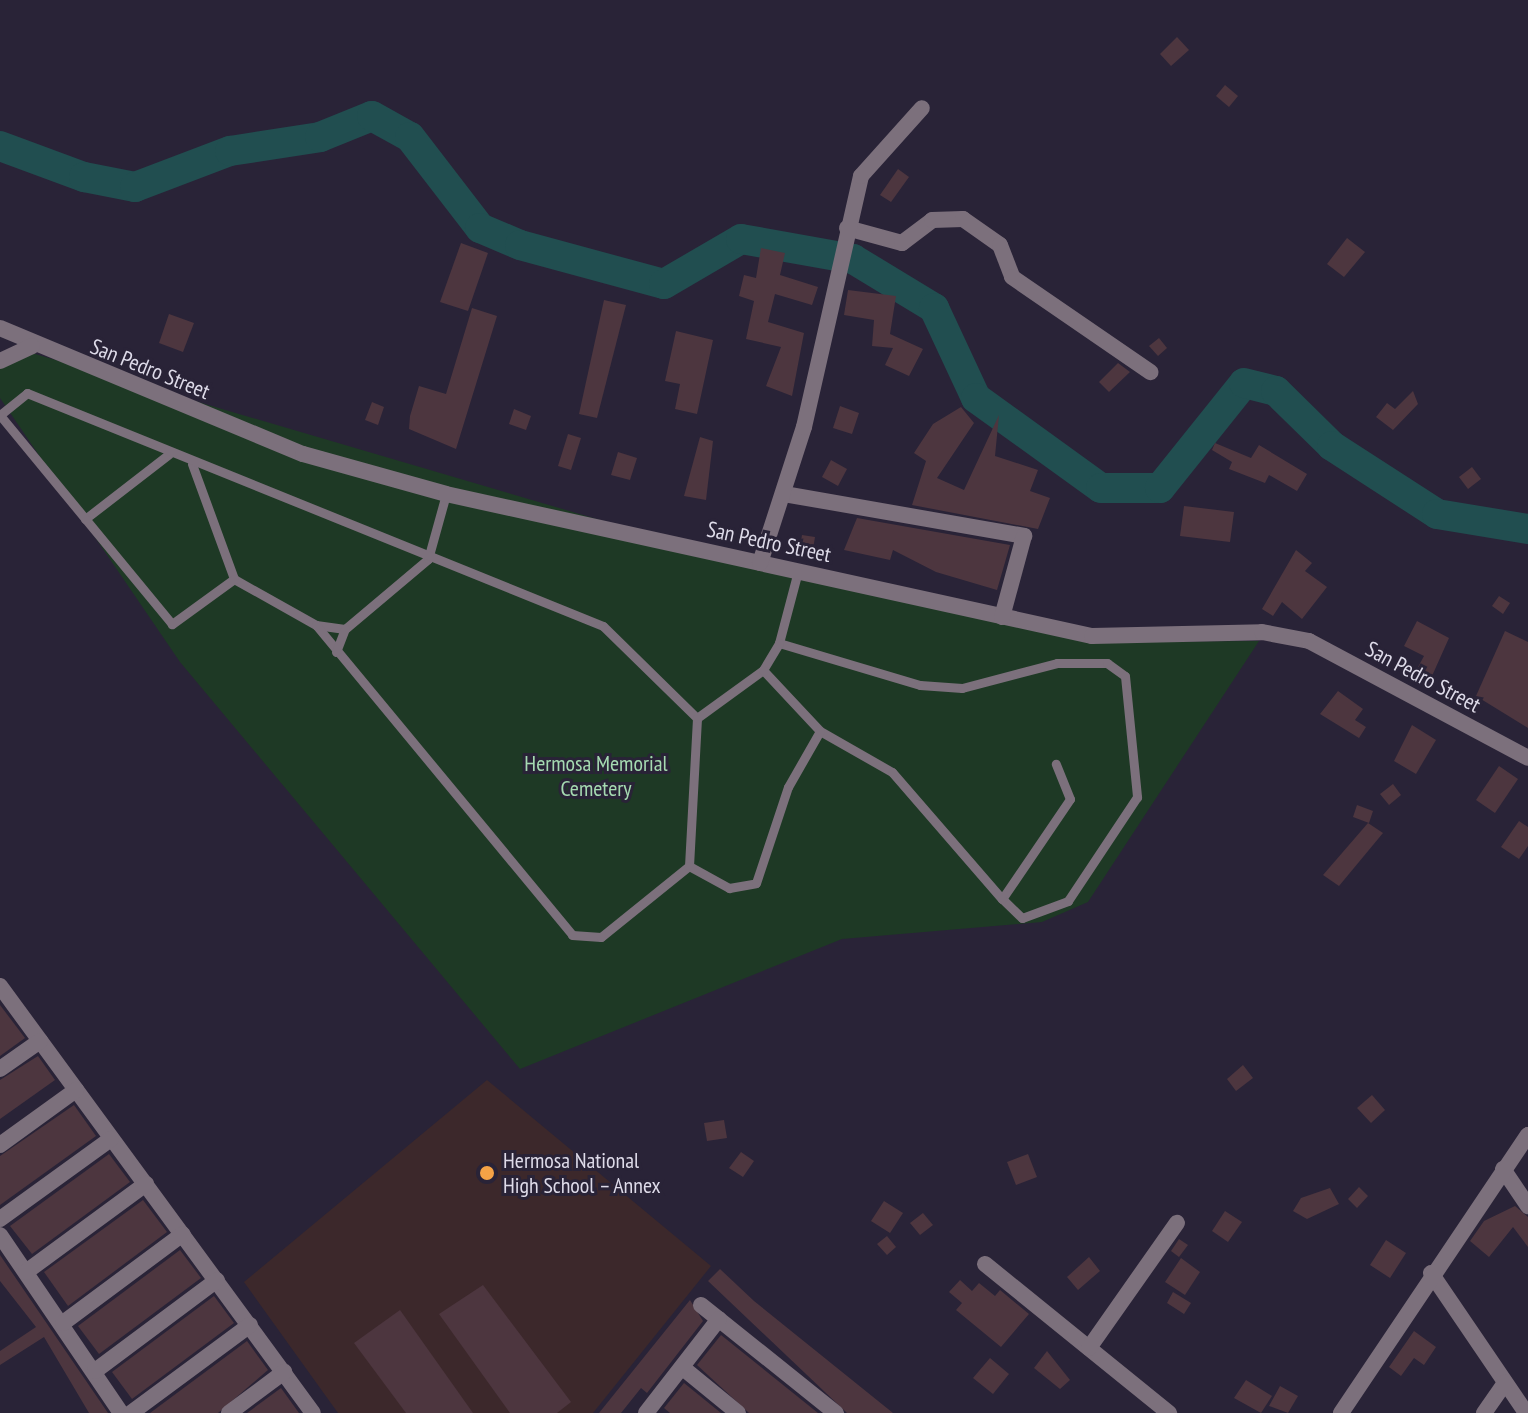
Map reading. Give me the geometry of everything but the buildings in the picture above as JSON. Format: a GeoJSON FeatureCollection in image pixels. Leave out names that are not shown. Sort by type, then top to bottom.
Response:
{"type":"FeatureCollection","features":[{"type":"Feature","properties":{"kind":"street"},"geometry":{"type":"LineString","coordinates":[[760,563],[784,494],[861,176],[922,108]]}},
{"type":"Feature","properties":{"kind":"street"},"geometry":{"type":"LineString","coordinates":[[847,228],[902,243],[932,220],[963,219],[1000,245],[1012,277],[1150,372]]}},
{"type":"Feature","properties":{"kind":"street","name":"San Pedro Street"},"geometry":{"type":"LineString","coordinates":[[0,328],[32,346],[303,454],[446,494],[1105,637],[1262,632],[1309,641],[1528,758]]}},
{"type":"Feature","properties":{"kind":"street"},"geometry":{"type":"LineString","coordinates":[[0,361],[32,346]]}},
{"type":"Feature","properties":{"kind":"street"},"geometry":{"type":"LineString","coordinates":[[784,494],[1024,536],[1002,617]]}},
{"type":"Feature","properties":{"kind":"street"},"geometry":{"type":"LineString","coordinates":[[2,992],[313,1413]]}},
{"type":"Feature","properties":{"kind":"street"},"geometry":{"type":"LineString","coordinates":[[0,1069],[40,1041]]}},
{"type":"Feature","properties":{"kind":"street"},"geometry":{"type":"LineString","coordinates":[[0,1145],[76,1090]]}},
{"type":"Feature","properties":{"kind":"street"},"geometry":{"type":"LineString","coordinates":[[1341,1413],[1431,1273],[1528,1135]]}},
{"type":"Feature","properties":{"kind":"street"},"geometry":{"type":"LineString","coordinates":[[0,1219],[111,1139]]}},
{"type":"Feature","properties":{"kind":"street"},"geometry":{"type":"LineString","coordinates":[[1503,1169],[1528,1206]]}},
{"type":"Feature","properties":{"kind":"street"},"geometry":{"type":"LineString","coordinates":[[26,1272],[146,1184]]}},
{"type":"Feature","properties":{"kind":"street"},"geometry":{"type":"LineString","coordinates":[[1089,1348],[1177,1223]]}},
{"type":"Feature","properties":{"kind":"street"},"geometry":{"type":"LineString","coordinates":[[63,1323],[183,1234]]}},
{"type":"Feature","properties":{"kind":"street"},"geometry":{"type":"LineString","coordinates":[[0,1235],[63,1323],[121,1413]]}},
{"type":"Feature","properties":{"kind":"street"},"geometry":{"type":"LineString","coordinates":[[985,1264],[1169,1413]]}},
{"type":"Feature","properties":{"kind":"street"},"geometry":{"type":"LineString","coordinates":[[1431,1273],[1526,1413]]}},
{"type":"Feature","properties":{"kind":"street"},"geometry":{"type":"LineString","coordinates":[[95,1371],[217,1280]]}},
{"type":"Feature","properties":{"kind":"street"},"geometry":{"type":"LineString","coordinates":[[701,1305],[836,1413]]}},
{"type":"Feature","properties":{"kind":"street"},"geometry":{"type":"LineString","coordinates":[[646,1413],[719,1319]]}},
{"type":"Feature","properties":{"kind":"street"},"geometry":{"type":"LineString","coordinates":[[131,1413],[250,1325]]}},
{"type":"Feature","properties":{"kind":"street"},"geometry":{"type":"LineString","coordinates":[[683,1368],[738,1413]]}},
{"type":"Feature","properties":{"kind":"street"},"geometry":{"type":"LineString","coordinates":[[229,1413],[284,1372]]}},
{"type":"Feature","properties":{"kind":"street"},"geometry":{"type":"LineString","coordinates":[[1484,1413],[1505,1383]]}},
{"type":"Feature","properties":{"kind":"lane"},"geometry":{"type":"LineString","coordinates":[[234,579],[172,624],[0,415],[27,393],[192,464],[603,626],[697,718],[689,866],[601,937],[572,935],[316,625]]}},
{"type":"Feature","properties":{"kind":"lane"},"geometry":{"type":"LineString","coordinates":[[85,519],[169,454]]}},
{"type":"Feature","properties":{"kind":"lane"},"geometry":{"type":"LineString","coordinates":[[192,464],[234,579],[316,625],[345,629]]}},
{"type":"Feature","properties":{"kind":"lane"},"geometry":{"type":"LineString","coordinates":[[336,652],[345,629],[428,559],[446,494]]}},
{"type":"Feature","properties":{"kind":"lane"},"geometry":{"type":"LineString","coordinates":[[697,718],[763,670],[779,643],[798,571]]}},
{"type":"Feature","properties":{"kind":"lane"},"geometry":{"type":"LineString","coordinates":[[763,670],[820,731],[892,772],[1022,918],[1068,901],[1137,797],[1125,676],[1107,663],[1057,663],[962,688],[920,685],[779,643]]}},
{"type":"Feature","properties":{"kind":"lane"},"geometry":{"type":"LineString","coordinates":[[689,866],[729,888],[756,883],[788,787],[820,731]]}},
{"type":"Feature","properties":{"kind":"lane"},"geometry":{"type":"LineString","coordinates":[[1002,899],[1070,799],[1056,764]]}},
{"type":"Feature","properties":{"kind":"shaded area","name":"Hermosa National High School – Annex"},"geometry":{"type":"Polygon","coordinates":[[[487,1080],[711,1266],[593,1413],[338,1413],[244,1282],[487,1080]]]}},
{"type":"Feature","properties":{"kind":"green space","name":"Hermosa Memorial Cemetery"},"geometry":{"type":"Polygon","coordinates":[[[25,351],[743,562],[1096,642],[1259,641],[1088,902],[1042,922],[842,939],[520,1069],[180,662],[0,398],[0,365],[25,351]]]}},
{"type":"Feature","properties":{"kind":"waterway"},"geometry":{"type":"LineString","coordinates":[[0,146],[84,177],[135,187],[230,151],[320,137],[372,116],[410,137],[480,228],[520,245],[664,284],[741,239],[853,259],[934,308],[976,398],[1101,488],[1160,488],[1244,383],[1276,391],[1332,446],[1437,514],[1528,529]]}},
{"type":"Feature","properties":{"kind":"place","name":"Hermosa National High School – Annex"},"geometry":{"type":"Point","coordinates":[487,1173]}}]}
